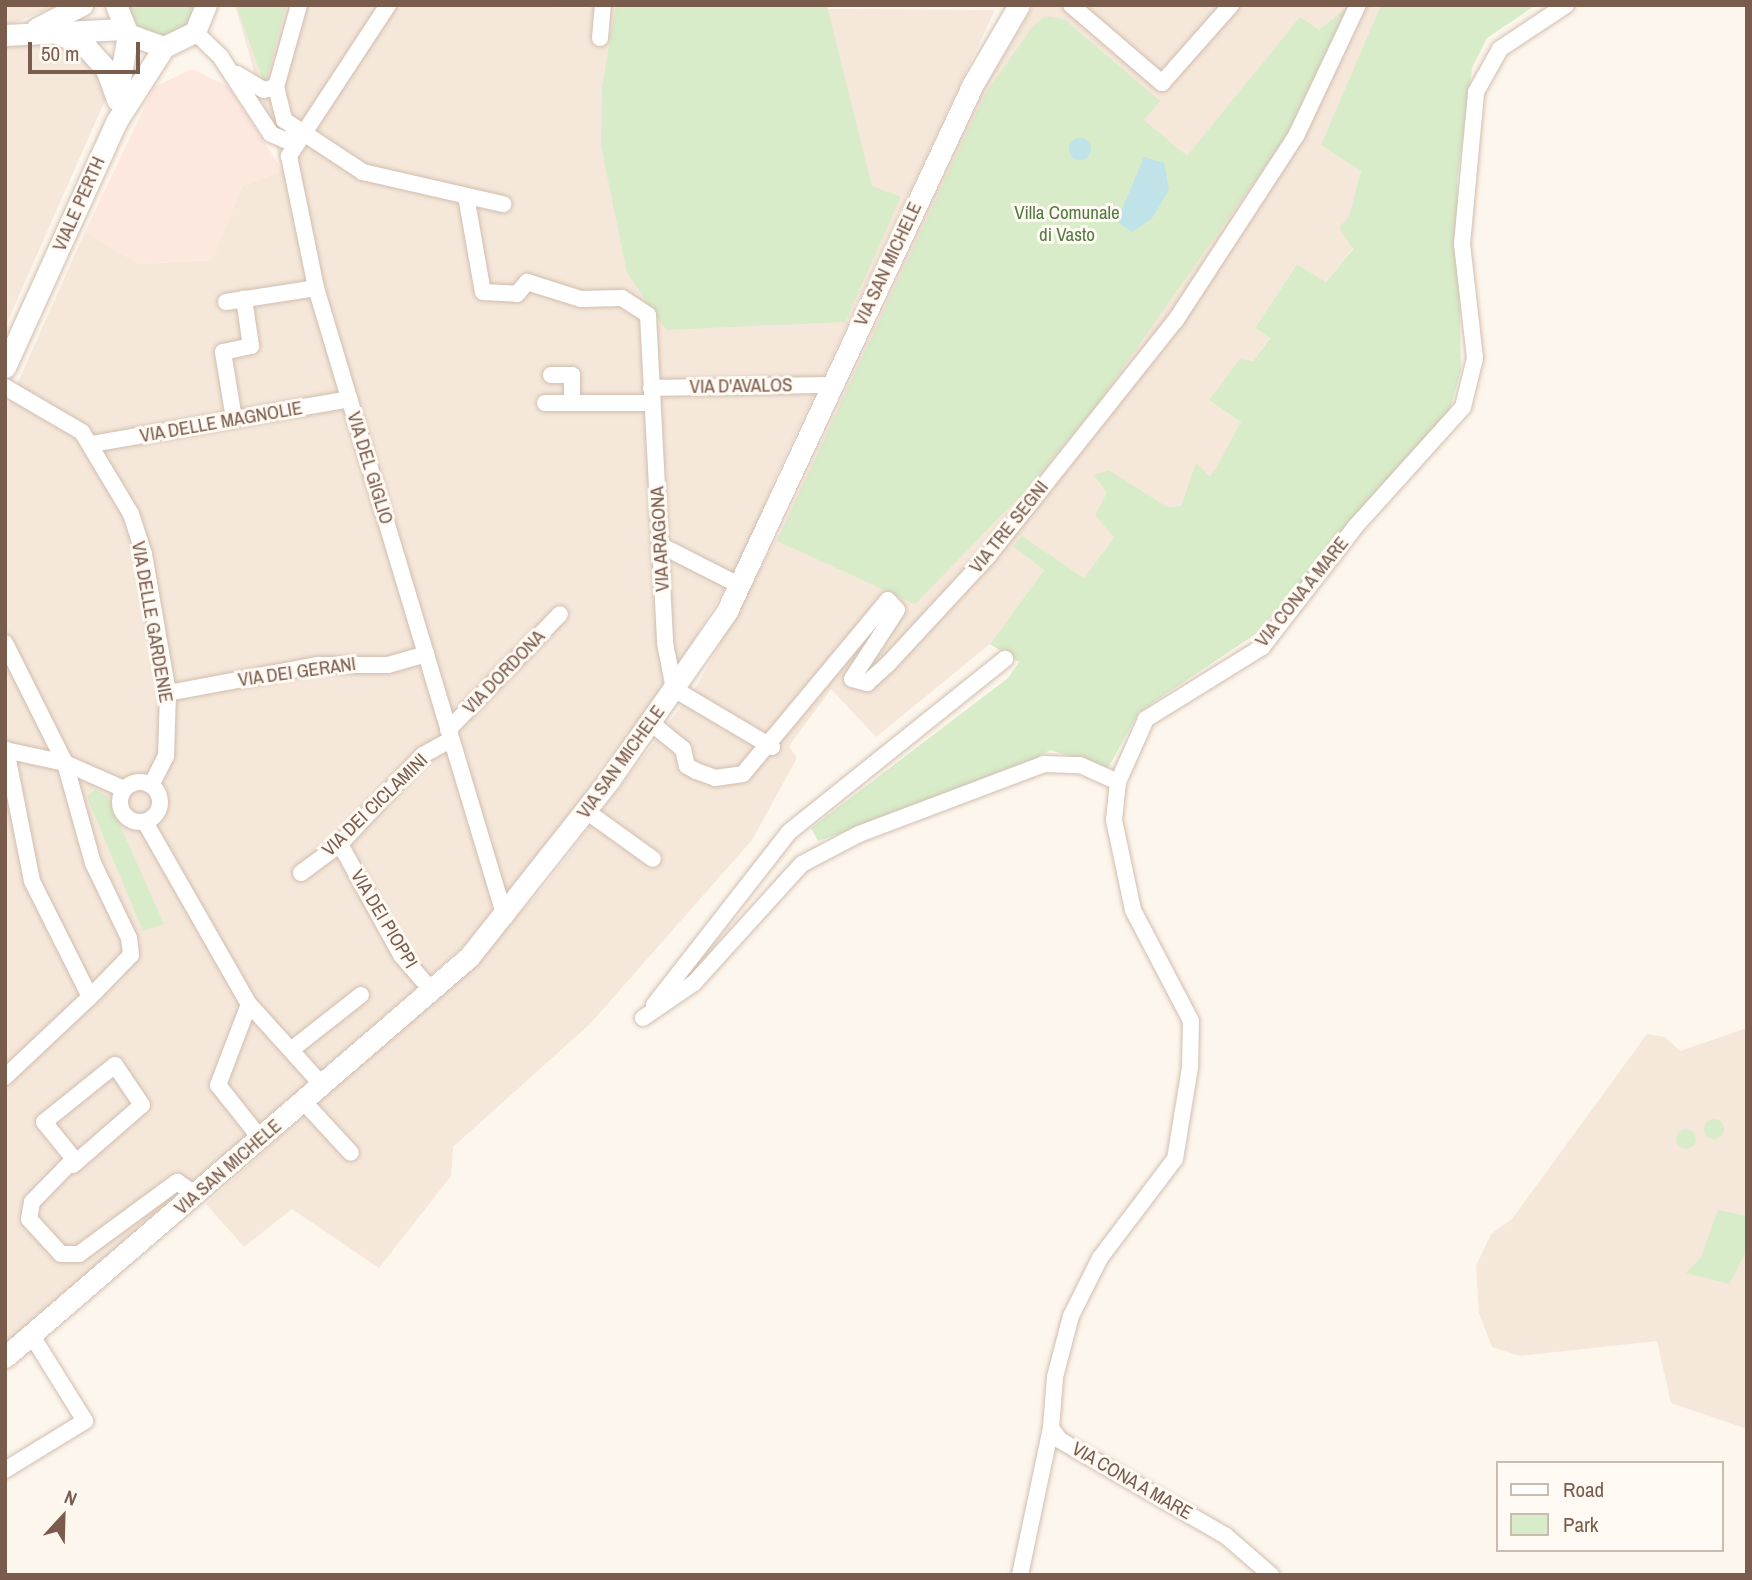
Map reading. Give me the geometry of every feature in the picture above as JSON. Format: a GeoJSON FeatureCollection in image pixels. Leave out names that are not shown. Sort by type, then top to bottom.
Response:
{"type":"FeatureCollection","features":[{"type":"Feature","properties":{"kind":"street"},"geometry":{"type":"LineString","coordinates":[[29,32],[82,5]]}},
{"type":"Feature","properties":{"kind":"street"},"geometry":{"type":"LineString","coordinates":[[116,5],[126,31],[116,122]]}},
{"type":"Feature","properties":{"kind":"street"},"geometry":{"type":"LineString","coordinates":[[5,35],[54,31],[126,31],[164,47],[195,32],[206,5]]}},
{"type":"Feature","properties":{"kind":"street"},"geometry":{"type":"LineString","coordinates":[[299,5],[276,87],[278,107],[298,129],[363,172],[503,204]]}},
{"type":"Feature","properties":{"kind":"street","name":"VIA DEL GIGLIO"},"geometry":{"type":"LineString","coordinates":[[388,5],[298,129],[289,156],[316,288],[505,917]]}},
{"type":"Feature","properties":{"kind":"street"},"geometry":{"type":"LineString","coordinates":[[600,38],[603,5]]}},
{"type":"Feature","properties":{"kind":"street","name":"VIA SAN MICHELE"},"geometry":{"type":"LineString","coordinates":[[1000,31],[1007,5]]}},
{"type":"Feature","properties":{"kind":"street","name":"VIA SAN MICHELE"},"geometry":{"type":"LineString","coordinates":[[5,1357],[432,991],[505,917],[586,811],[674,689],[739,585],[830,385],[1000,31],[1019,5]]}},
{"type":"Feature","properties":{"kind":"street"},"geometry":{"type":"LineString","coordinates":[[1071,5],[1162,83],[1231,5]]}},
{"type":"Feature","properties":{"kind":"street","name":"VIA TRE SEGNI"},"geometry":{"type":"LineString","coordinates":[[772,747],[881,605],[894,600],[897,610],[854,668],[852,679],[863,685],[988,556],[1089,432],[1229,244],[1296,136],[1358,5]]}},
{"type":"Feature","properties":{"kind":"street","name":"VIA CONA A MARE"},"geometry":{"type":"LineString","coordinates":[[1271,1575],[1226,1536],[1060,1440],[1051,1429],[1055,1377],[1072,1317],[1100,1258],[1171,1167],[1190,1067],[1191,1021],[1155,962],[1127,884],[1114,820],[1118,782],[1146,719],[1262,647],[1355,527],[1463,407],[1475,358],[1462,244],[1476,92],[1500,49],[1566,5]]}},
{"type":"Feature","properties":{"kind":"street"},"geometry":{"type":"LineString","coordinates":[[54,31],[87,48],[106,69],[117,100]]}},
{"type":"Feature","properties":{"kind":"street"},"geometry":{"type":"LineString","coordinates":[[195,32],[227,66],[252,85],[276,87]]}},
{"type":"Feature","properties":{"kind":"street","name":"VIALE PERTH"},"geometry":{"type":"LineString","coordinates":[[5,367],[116,122],[164,47]]}},
{"type":"Feature","properties":{"kind":"street"},"geometry":{"type":"LineString","coordinates":[[227,66],[271,134],[285,140],[298,129]]}},
{"type":"Feature","properties":{"kind":"street","name":"VIA ARAGONA"},"geometry":{"type":"LineString","coordinates":[[466,197],[483,292],[517,294],[527,282],[580,299],[622,298],[649,316],[665,643],[674,689]]}},
{"type":"Feature","properties":{"kind":"street"},"geometry":{"type":"LineString","coordinates":[[226,302],[316,288]]}},
{"type":"Feature","properties":{"kind":"street"},"geometry":{"type":"LineString","coordinates":[[234,419],[223,352],[251,346],[244,299]]}},
{"type":"Feature","properties":{"kind":"street"},"geometry":{"type":"LineString","coordinates":[[551,375],[572,375],[572,402]]}},
{"type":"Feature","properties":{"kind":"street","name":"VIA D'AVALOS"},"geometry":{"type":"LineString","coordinates":[[545,403],[830,385]]}},
{"type":"Feature","properties":{"kind":"street","name":"VIA DELLE GARDENIE"},"geometry":{"type":"LineString","coordinates":[[5,387],[58,413],[93,444],[144,554],[168,693],[166,756],[151,785]]}},
{"type":"Feature","properties":{"kind":"street","name":"VIA DELLE MAGNOLIE"},"geometry":{"type":"LineString","coordinates":[[93,444],[349,399]]}},
{"type":"Feature","properties":{"kind":"street"},"geometry":{"type":"LineString","coordinates":[[660,545],[739,585]]}},
{"type":"Feature","properties":{"kind":"street","name":"VIA DORDONA"},"geometry":{"type":"LineString","coordinates":[[449,735],[560,614]]}},
{"type":"Feature","properties":{"kind":"street"},"geometry":{"type":"LineString","coordinates":[[5,643],[65,763],[81,832],[131,955],[5,1077]]}},
{"type":"Feature","properties":{"kind":"street","name":"VIA DEI GERANI"},"geometry":{"type":"LineString","coordinates":[[168,693],[318,665],[388,665],[426,654]]}},
{"type":"Feature","properties":{"kind":"street"},"geometry":{"type":"LineString","coordinates":[[1005,659],[789,832],[643,1018],[694,983],[803,864],[859,834],[1044,764],[1080,765],[1118,782]]}},
{"type":"Feature","properties":{"kind":"street"},"geometry":{"type":"LineString","coordinates":[[650,722],[687,753],[687,766],[715,778],[743,774],[772,747],[674,689]]}},
{"type":"Feature","properties":{"kind":"street","name":"VIA DEI CICLAMINI"},"geometry":{"type":"LineString","coordinates":[[301,873],[341,844],[423,755],[449,735]]}},
{"type":"Feature","properties":{"kind":"street"},"geometry":{"type":"LineString","coordinates":[[90,997],[32,881],[6,750],[65,763],[124,789],[151,785],[159,809],[145,822]]}},
{"type":"Feature","properties":{"kind":"street"},"geometry":{"type":"LineString","coordinates":[[124,789],[122,814],[145,822],[249,1004],[323,1086]]}},
{"type":"Feature","properties":{"kind":"street"},"geometry":{"type":"LineString","coordinates":[[586,811],[653,859]]}},
{"type":"Feature","properties":{"kind":"street","name":"VIA DEI PIOPPI"},"geometry":{"type":"LineString","coordinates":[[341,844],[401,955],[432,991]]}},
{"type":"Feature","properties":{"kind":"street"},"geometry":{"type":"LineString","coordinates":[[291,1050],[362,995]]}},
{"type":"Feature","properties":{"kind":"street"},"geometry":{"type":"LineString","coordinates":[[249,1004],[218,1086],[260,1138]]}},
{"type":"Feature","properties":{"kind":"street"},"geometry":{"type":"LineString","coordinates":[[74,1165],[74,1153],[44,1122],[115,1065],[142,1105],[74,1165],[29,1212],[61,1254],[86,1252],[177,1182],[196,1195]]}},
{"type":"Feature","properties":{"kind":"street"},"geometry":{"type":"LineString","coordinates":[[304,1102],[351,1153]]}},
{"type":"Feature","properties":{"kind":"street"},"geometry":{"type":"LineString","coordinates":[[5,1470],[85,1421],[32,1336]]}},
{"type":"Feature","properties":{"kind":"street"},"geometry":{"type":"LineString","coordinates":[[1020,1575],[1051,1429]]}},
{"type":"Feature","properties":{"kind":"shaded area"},"geometry":{"type":"Polygon","coordinates":[[[5,5],[59,5],[5,24],[5,5]]]}},
{"type":"Feature","properties":{"kind":"shaded area"},"geometry":{"type":"Polygon","coordinates":[[[235,5],[995,10],[776,476],[747,552],[658,699],[471,940],[5,1347],[5,411],[85,232],[139,264],[212,260],[242,186],[283,171],[235,5]]]}},
{"type":"Feature","properties":{"kind":"shaded area"},"geometry":{"type":"Polygon","coordinates":[[[1034,5],[1381,5],[1322,145],[1361,171],[1349,217],[1353,248],[1326,282],[1297,264],[1255,328],[1270,337],[1253,361],[1240,360],[1209,400],[1241,422],[1217,468],[1211,476],[1196,464],[1181,506],[1167,507],[1095,476],[1107,493],[1114,537],[1084,578],[1022,537],[1014,546],[1044,570],[990,644],[876,737],[831,689],[789,746],[797,758],[752,840],[590,1024],[453,1147],[451,1176],[379,1268],[292,1209],[244,1247],[206,1204],[476,960],[543,888],[698,684],[779,534],[985,87],[1034,5]]]}},
{"type":"Feature","properties":{"kind":"shaded area"},"geometry":{"type":"Polygon","coordinates":[[[49,40],[93,59],[107,96],[5,327],[5,43],[49,40]]]}},
{"type":"Feature","properties":{"kind":"shaded area"},"geometry":{"type":"Polygon","coordinates":[[[192,69],[229,87],[283,171],[242,186],[213,260],[139,264],[85,232],[154,87],[192,69]]]}},
{"type":"Feature","properties":{"kind":"shaded area"},"geometry":{"type":"Polygon","coordinates":[[[1747,1028],[1747,1429],[1671,1403],[1657,1341],[1520,1356],[1492,1347],[1479,1313],[1476,1266],[1491,1234],[1512,1219],[1647,1034],[1665,1037],[1680,1051],[1747,1028]]]}},
{"type":"Feature","properties":{"kind":"green space"},"geometry":{"type":"Polygon","coordinates":[[[126,5],[197,5],[184,30],[163,38],[140,31],[126,5]]]}},
{"type":"Feature","properties":{"kind":"green space"},"geometry":{"type":"Polygon","coordinates":[[[236,5],[286,5],[265,86],[236,5]]]}},
{"type":"Feature","properties":{"kind":"green space"},"geometry":{"type":"Polygon","coordinates":[[[616,5],[827,5],[872,186],[901,197],[845,322],[666,330],[627,273],[601,146],[602,87],[616,5]]]}},
{"type":"Feature","properties":{"kind":"green space"},"geometry":{"type":"Polygon","coordinates":[[[1381,5],[1536,5],[1487,38],[1472,68],[1457,180],[1461,370],[1449,413],[1257,633],[1139,712],[1108,768],[1050,750],[1005,776],[818,841],[811,828],[1008,678],[1019,662],[990,644],[1044,570],[1013,546],[1022,536],[1084,578],[1114,537],[1095,515],[1107,493],[1094,475],[1109,470],[1167,507],[1181,506],[1196,463],[1210,476],[1216,468],[1241,422],[1209,400],[1240,359],[1253,361],[1270,338],[1255,328],[1297,264],[1326,282],[1353,249],[1339,228],[1349,216],[1361,171],[1321,145],[1381,5]]]}},
{"type":"Feature","properties":{"kind":"green space","name":"Villa Comunale di Vasto"},"geometry":{"type":"Polygon","coordinates":[[[1347,7],[1286,136],[1098,403],[1025,491],[915,604],[777,541],[985,94],[1033,26],[1045,16],[1064,19],[1160,101],[1144,120],[1187,156],[1300,17],[1319,30],[1347,7]]]}},
{"type":"Feature","properties":{"kind":"green space"},"geometry":{"type":"Polygon","coordinates":[[[95,790],[107,796],[164,924],[143,931],[87,797],[95,790]]]}},
{"type":"Feature","properties":{"kind":"green space"},"geometry":{"type":"Polygon","coordinates":[[[1714,1119],[1721,1122],[1724,1129],[1721,1136],[1714,1139],[1707,1136],[1704,1129],[1707,1122],[1714,1119]]]}},
{"type":"Feature","properties":{"kind":"green space"},"geometry":{"type":"Polygon","coordinates":[[[1686,1129],[1693,1132],[1696,1139],[1693,1146],[1686,1149],[1679,1146],[1676,1139],[1679,1132],[1686,1129]]]}},
{"type":"Feature","properties":{"kind":"green space"},"geometry":{"type":"Polygon","coordinates":[[[1718,1210],[1747,1216],[1747,1249],[1730,1284],[1686,1273],[1701,1257],[1718,1210]]]}},
{"type":"Feature","properties":{"kind":"water"},"geometry":{"type":"Polygon","coordinates":[[[1080,138],[1088,141],[1091,149],[1088,157],[1080,160],[1072,157],[1069,149],[1072,141],[1080,138]]]}},
{"type":"Feature","properties":{"kind":"water"},"geometry":{"type":"Polygon","coordinates":[[[1144,157],[1164,163],[1169,190],[1152,218],[1132,232],[1117,221],[1144,157]]]}}]}
